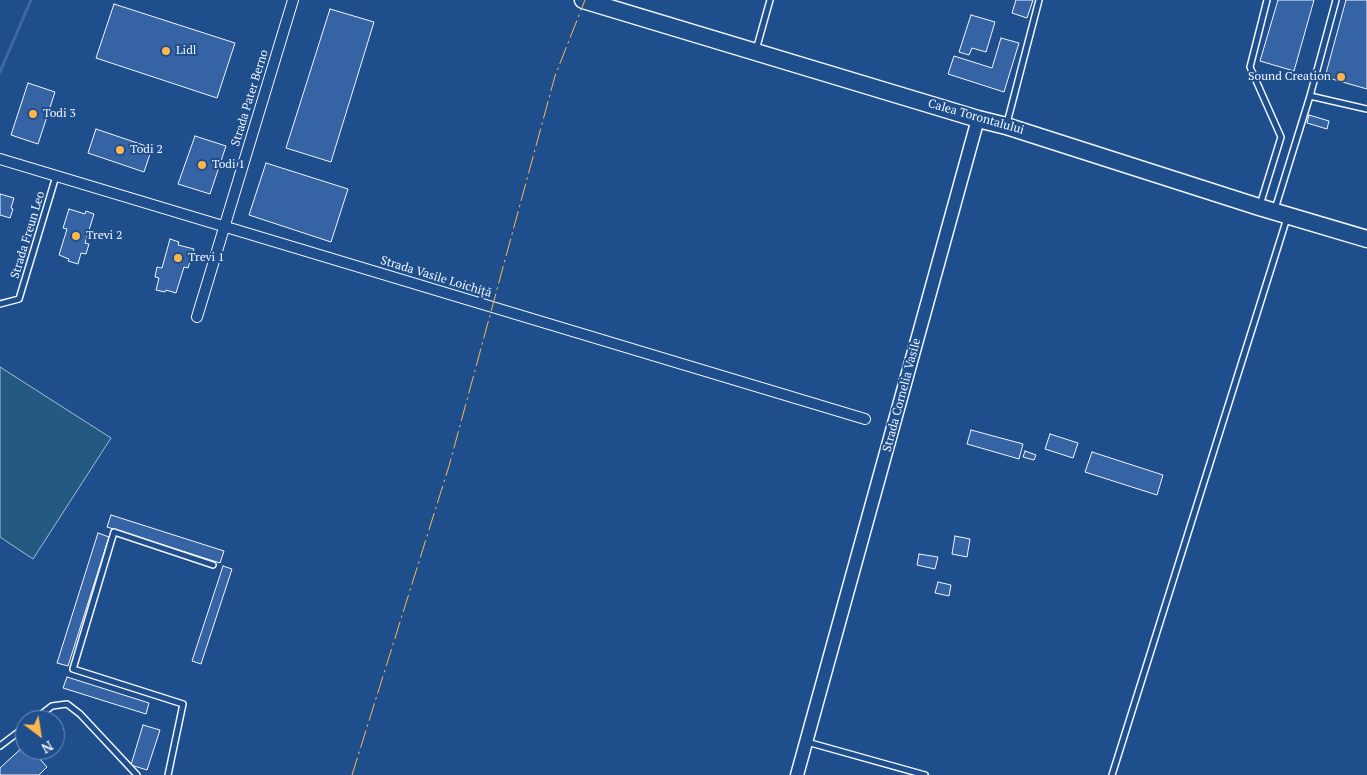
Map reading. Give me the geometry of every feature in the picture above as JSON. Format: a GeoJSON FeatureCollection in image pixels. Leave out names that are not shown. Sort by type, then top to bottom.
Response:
{"type":"FeatureCollection","features":[{"type":"Feature","properties":{"kind":"main road","name":"Calea Torontalului"},"geometry":{"type":"LineString","coordinates":[[583,0],[604,3],[1367,239]]}},
{"type":"Feature","properties":{"kind":"street","name":"Strada Pater Berno"},"geometry":{"type":"LineString","coordinates":[[197,317],[293,0]]}},
{"type":"Feature","properties":{"kind":"street","name":"Strada Cornelia Vasile"},"geometry":{"type":"LineString","coordinates":[[796,775],[978,119]]}},
{"type":"Feature","properties":{"kind":"street","name":"Strada Vasile Loichiță"},"geometry":{"type":"LineString","coordinates":[[0,159],[865,419]]}},
{"type":"Feature","properties":{"kind":"lane"},"geometry":{"type":"LineString","coordinates":[[756,51],[770,0]]}},
{"type":"Feature","properties":{"kind":"lane"},"geometry":{"type":"LineString","coordinates":[[1006,126],[1040,0]]}},
{"type":"Feature","properties":{"kind":"lane"},"geometry":{"type":"LineString","coordinates":[[1267,0],[1250,66],[1282,137],[1274,211]]}},
{"type":"Feature","properties":{"kind":"lane"},"geometry":{"type":"LineString","coordinates":[[1112,775],[1274,211],[1310,96],[1336,0]]}},
{"type":"Feature","properties":{"kind":"lane"},"geometry":{"type":"LineString","coordinates":[[1310,96],[1367,109]]}},
{"type":"Feature","properties":{"kind":"lane","name":"Strada Freun Leo"},"geometry":{"type":"LineString","coordinates":[[0,304],[19,299],[56,176]]}},
{"type":"Feature","properties":{"kind":"lane"},"geometry":{"type":"LineString","coordinates":[[168,775],[183,704],[73,669],[114,532],[213,565]]}},
{"type":"Feature","properties":{"kind":"lane"},"geometry":{"type":"LineString","coordinates":[[47,710],[52,706],[67,704],[80,714],[137,775]]}},
{"type":"Feature","properties":{"kind":"lane"},"geometry":{"type":"LineString","coordinates":[[0,746],[15,735]]}},
{"type":"Feature","properties":{"kind":"lane"},"geometry":{"type":"LineString","coordinates":[[806,742],[925,775]]}},
{"type":"Feature","properties":{"kind":"shaded area"},"geometry":{"type":"Polygon","coordinates":[[[0,367],[111,438],[33,559],[0,537],[0,367]]]}},
{"type":"Feature","properties":{"kind":"building"},"geometry":{"type":"Polygon","coordinates":[[[1016,0],[1033,0],[1027,18],[1012,13],[1016,0]]]}},
{"type":"Feature","properties":{"kind":"building"},"geometry":{"type":"Polygon","coordinates":[[[1278,0],[1314,0],[1294,71],[1260,61],[1278,0]]]}},
{"type":"Feature","properties":{"kind":"building"},"geometry":{"type":"Polygon","coordinates":[[[1346,0],[1367,0],[1367,89],[1325,77],[1346,0]]]}},
{"type":"Feature","properties":{"kind":"building","name":"Lidl"},"geometry":{"type":"Polygon","coordinates":[[[114,4],[235,43],[217,98],[96,58],[114,4]]]}},
{"type":"Feature","properties":{"kind":"building"},"geometry":{"type":"Polygon","coordinates":[[[330,9],[374,22],[331,162],[286,148],[330,9]]]}},
{"type":"Feature","properties":{"kind":"building"},"geometry":{"type":"Polygon","coordinates":[[[971,15],[995,22],[986,52],[972,48],[969,55],[959,52],[971,15]]]}},
{"type":"Feature","properties":{"kind":"building"},"geometry":{"type":"Polygon","coordinates":[[[1001,38],[1019,43],[1004,92],[948,74],[954,56],[992,68],[1001,38]]]}},
{"type":"Feature","properties":{"kind":"building","name":"Todi 3"},"geometry":{"type":"Polygon","coordinates":[[[28,83],[55,92],[38,144],[11,135],[28,83]]]}},
{"type":"Feature","properties":{"kind":"building"},"geometry":{"type":"Polygon","coordinates":[[[1309,115],[1329,121],[1327,129],[1307,123],[1309,115]]]}},
{"type":"Feature","properties":{"kind":"building","name":"Todi 2"},"geometry":{"type":"Polygon","coordinates":[[[96,129],[152,148],[144,172],[88,153],[96,129]]]}},
{"type":"Feature","properties":{"kind":"building","name":"Todi 1"},"geometry":{"type":"Polygon","coordinates":[[[195,136],[226,146],[210,194],[178,184],[195,136]]]}},
{"type":"Feature","properties":{"kind":"building"},"geometry":{"type":"Polygon","coordinates":[[[266,163],[348,189],[331,242],[249,215],[266,163]]]}},
{"type":"Feature","properties":{"kind":"building"},"geometry":{"type":"Polygon","coordinates":[[[0,194],[14,198],[10,218],[0,215],[0,194]]]}},
{"type":"Feature","properties":{"kind":"building","name":"Trevi 2"},"geometry":{"type":"Polygon","coordinates":[[[69,209],[85,214],[86,211],[94,214],[85,243],[89,244],[86,254],[81,253],[78,264],[68,261],[69,259],[59,255],[67,229],[63,228],[69,209]]]}},
{"type":"Feature","properties":{"kind":"building","name":"Trevi 1"},"geometry":{"type":"Polygon","coordinates":[[[170,239],[179,242],[178,245],[194,249],[188,268],[184,267],[176,293],[156,290],[159,278],[155,277],[157,267],[162,268],[170,239]]]}},
{"type":"Feature","properties":{"kind":"building"},"geometry":{"type":"Polygon","coordinates":[[[971,430],[1023,444],[1019,459],[967,444],[971,430]]]}},
{"type":"Feature","properties":{"kind":"building"},"geometry":{"type":"Polygon","coordinates":[[[1050,434],[1078,443],[1073,458],[1045,449],[1050,434]]]}},
{"type":"Feature","properties":{"kind":"building"},"geometry":{"type":"Polygon","coordinates":[[[1025,451],[1036,455],[1034,460],[1023,457],[1025,451]]]}},
{"type":"Feature","properties":{"kind":"building"},"geometry":{"type":"Polygon","coordinates":[[[1092,452],[1163,475],[1157,495],[1085,472],[1092,452]]]}},
{"type":"Feature","properties":{"kind":"building"},"geometry":{"type":"Polygon","coordinates":[[[111,515],[224,551],[220,563],[107,527],[111,515]]]}},
{"type":"Feature","properties":{"kind":"building"},"geometry":{"type":"Polygon","coordinates":[[[98,533],[109,537],[68,666],[57,663],[98,533]]]}},
{"type":"Feature","properties":{"kind":"building"},"geometry":{"type":"Polygon","coordinates":[[[955,536],[970,539],[967,557],[952,554],[955,536]]]}},
{"type":"Feature","properties":{"kind":"building"},"geometry":{"type":"Polygon","coordinates":[[[919,554],[938,557],[935,569],[917,565],[919,554]]]}},
{"type":"Feature","properties":{"kind":"building"},"geometry":{"type":"Polygon","coordinates":[[[223,566],[232,569],[201,664],[192,661],[223,566]]]}},
{"type":"Feature","properties":{"kind":"building"},"geometry":{"type":"Polygon","coordinates":[[[938,582],[951,585],[949,596],[935,593],[938,582]]]}},
{"type":"Feature","properties":{"kind":"building"},"geometry":{"type":"Polygon","coordinates":[[[67,677],[149,703],[146,714],[63,688],[67,677]]]}},
{"type":"Feature","properties":{"kind":"building"},"geometry":{"type":"Polygon","coordinates":[[[143,725],[160,730],[147,770],[131,765],[143,725]]]}},
{"type":"Feature","properties":{"kind":"building"},"geometry":{"type":"Polygon","coordinates":[[[15,754],[15,760],[41,760],[47,767],[39,775],[0,775],[0,768],[15,754]]]}},
{"type":"Feature","properties":{"kind":"waterway"},"geometry":{"type":"LineString","coordinates":[[0,72],[31,0]]}},
{"type":"Feature","properties":{"kind":"power"},"geometry":{"type":"LineString","coordinates":[[352,775],[449,466],[555,76],[585,0]]}},
{"type":"Feature","properties":{"kind":"place","name":"Lidl"},"geometry":{"type":"Point","coordinates":[166,51]}},
{"type":"Feature","properties":{"kind":"place","name":"Sound Creation"},"geometry":{"type":"Point","coordinates":[1341,77]}},
{"type":"Feature","properties":{"kind":"place","name":"Todi 3"},"geometry":{"type":"Point","coordinates":[33,114]}},
{"type":"Feature","properties":{"kind":"place","name":"Todi 2"},"geometry":{"type":"Point","coordinates":[120,150]}},
{"type":"Feature","properties":{"kind":"place","name":"Todi 1"},"geometry":{"type":"Point","coordinates":[202,165]}},
{"type":"Feature","properties":{"kind":"place","name":"Trevi 2"},"geometry":{"type":"Point","coordinates":[76,236]}},
{"type":"Feature","properties":{"kind":"place","name":"Trevi 1"},"geometry":{"type":"Point","coordinates":[178,258]}}]}
